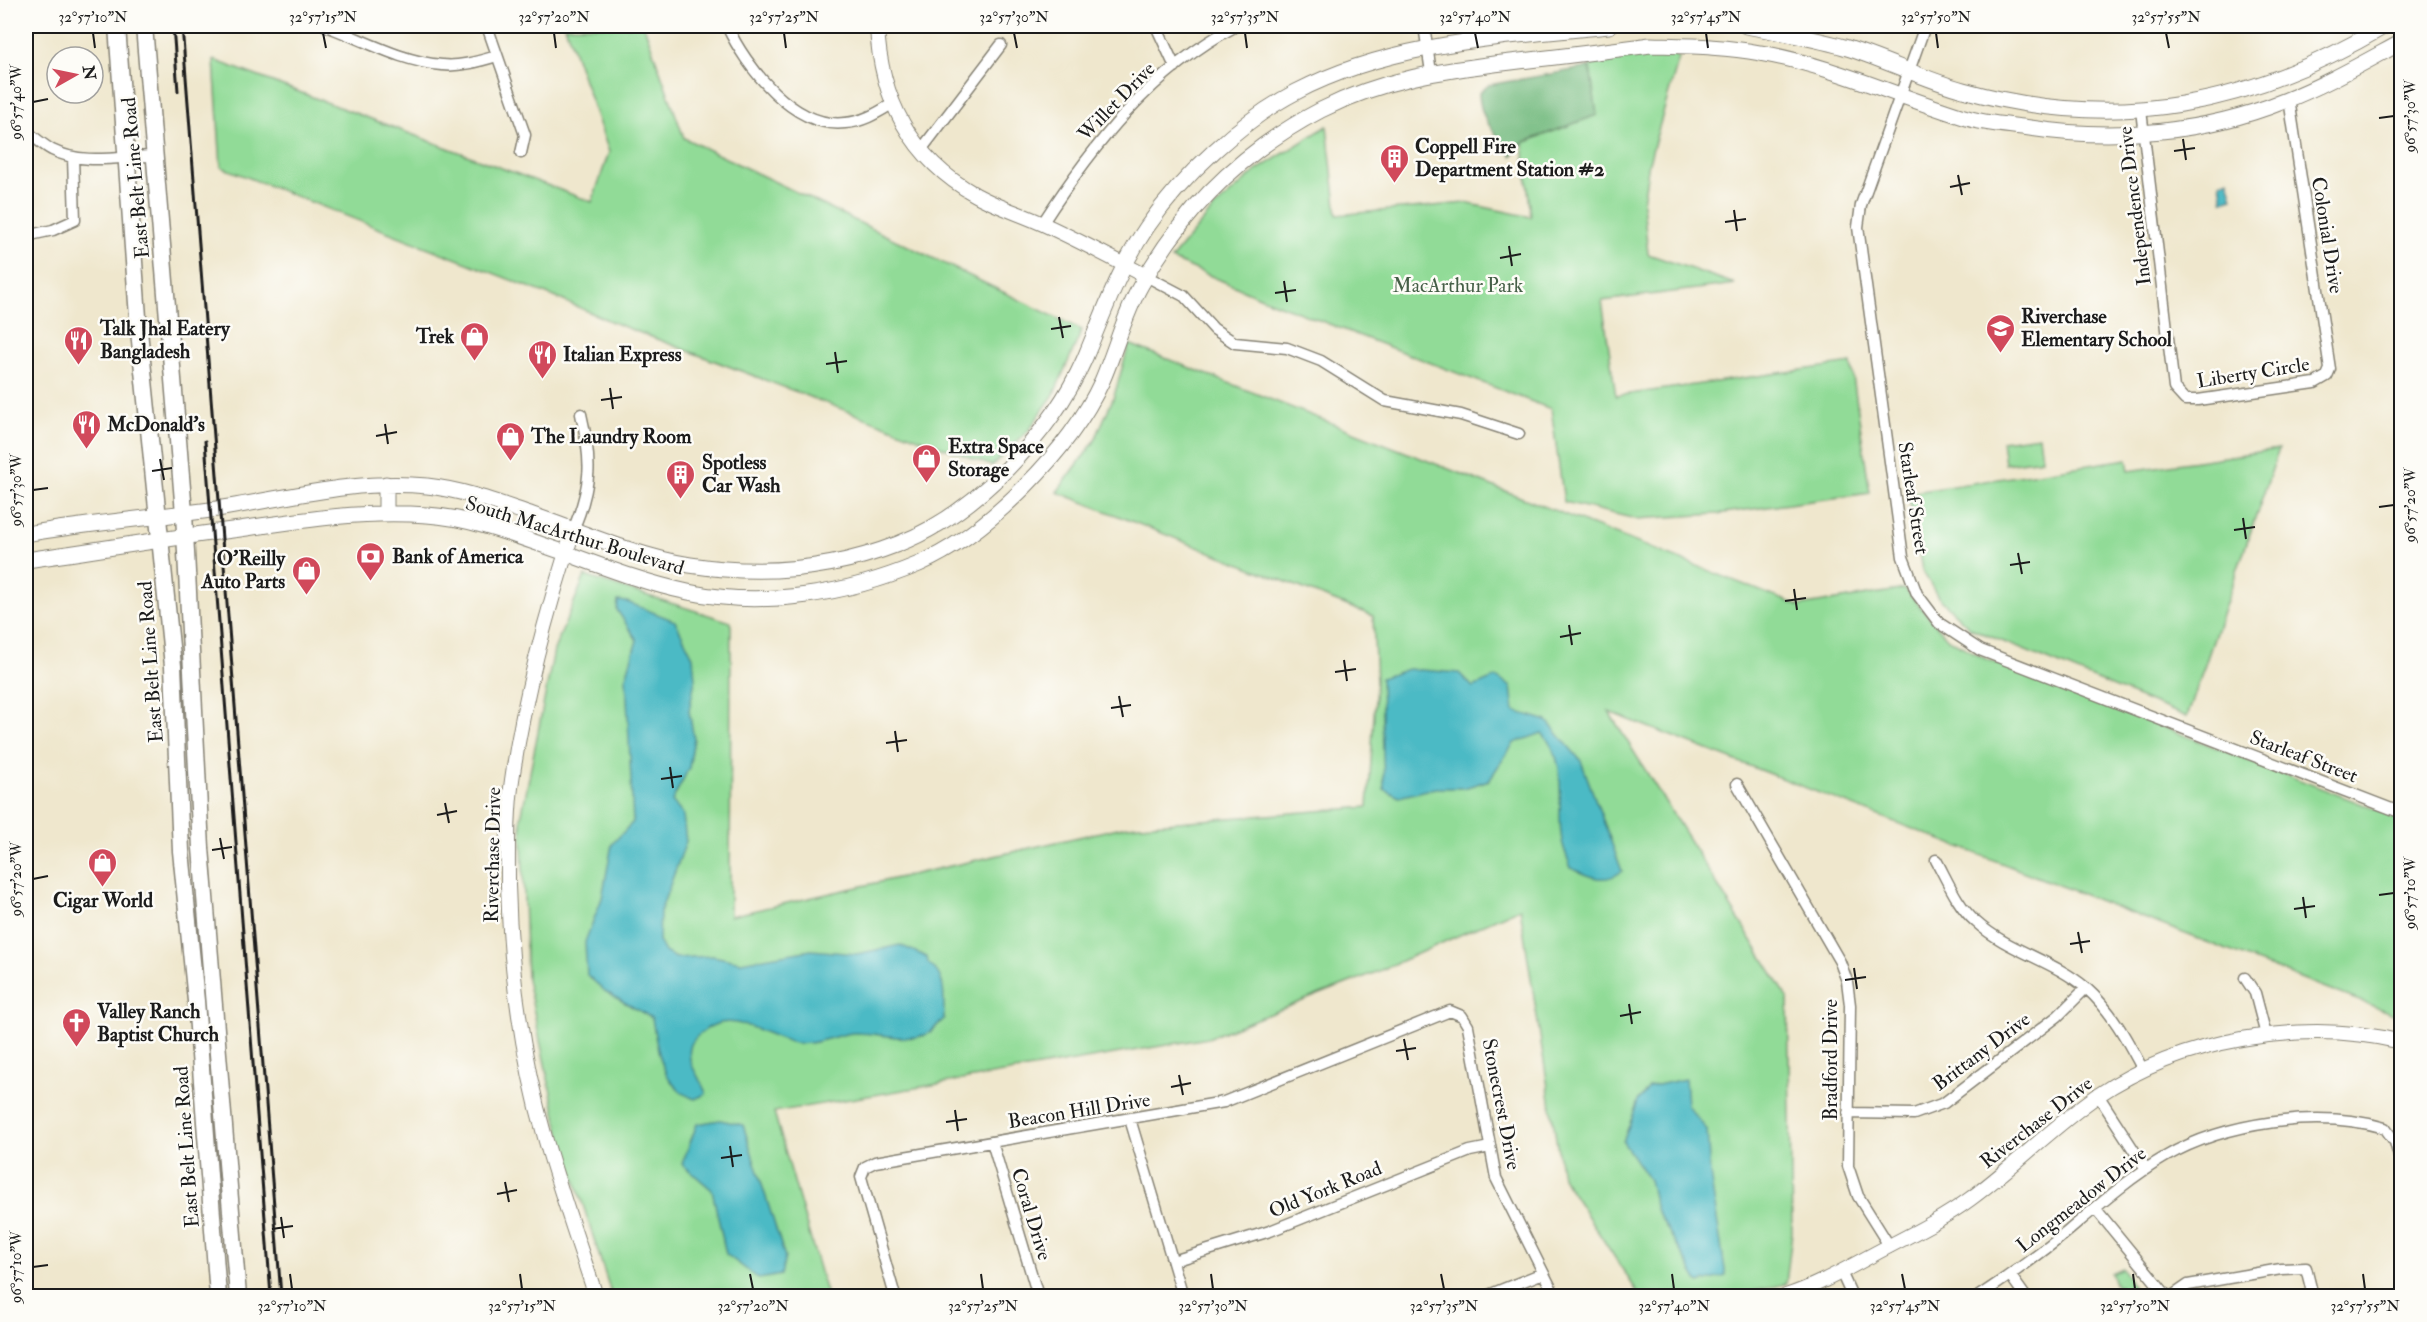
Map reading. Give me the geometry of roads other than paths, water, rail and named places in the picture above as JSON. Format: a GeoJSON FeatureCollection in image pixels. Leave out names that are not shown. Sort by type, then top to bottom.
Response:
{"type":"FeatureCollection","features":[{"type":"Feature","properties":{"kind":"main road","name":"East Belt Line Road"},"geometry":{"type":"LineString","coordinates":[[117,26],[140,332],[174,677],[181,850],[196,1001],[218,1296]]}},
{"type":"Feature","properties":{"kind":"main road","name":"East Belt Line Road"},"geometry":{"type":"LineString","coordinates":[[144,26],[186,536],[201,848],[238,1296]]}},
{"type":"Feature","properties":{"kind":"main road","name":"South MacArthur Boulevard"},"geometry":{"type":"LineString","coordinates":[[26,534],[160,517],[339,487],[386,484],[428,487],[475,495],[639,552],[688,565],[740,570],[792,569],[845,561],[903,542],[929,529],[985,489],[1035,439],[1068,391],[1125,265],[1145,229],[1171,195],[1212,155],[1256,118],[1293,93],[1382,58],[1427,49],[1609,26]]}},
{"type":"Feature","properties":{"kind":"main road"},"geometry":{"type":"LineString","coordinates":[[1746,26],[1845,47],[1962,90],[2039,107],[2087,111],[2141,110],[2204,102],[2324,58],[2385,26]]}},
{"type":"Feature","properties":{"kind":"main road"},"geometry":{"type":"LineString","coordinates":[[2393,26],[2402,40]]}},
{"type":"Feature","properties":{"kind":"main road","name":"South MacArthur Boulevard"},"geometry":{"type":"LineString","coordinates":[[26,560],[303,520],[386,514],[431,515],[463,520],[649,583],[694,593],[736,597],[796,596],[869,582],[923,562],[1008,504],[1062,445],[1083,415],[1102,381],[1128,313],[1146,276],[1187,215],[1238,166],[1272,139],[1321,110],[1360,93],[1431,72],[1651,45],[1685,46],[1760,53],[1900,94],[1969,119],[2054,132],[2143,133],[2217,122],[2289,99],[2402,40]]}},
{"type":"Feature","properties":{"kind":"main road"},"geometry":{"type":"LineString","coordinates":[[140,332],[168,329]]}},
{"type":"Feature","properties":{"kind":"main road"},"geometry":{"type":"LineString","coordinates":[[386,484],[386,514]]}},
{"type":"Feature","properties":{"kind":"main road"},"geometry":{"type":"LineString","coordinates":[[792,569],[796,596]]}},
{"type":"Feature","properties":{"kind":"main road"},"geometry":{"type":"LineString","coordinates":[[181,850],[201,848]]}},
{"type":"Feature","properties":{"kind":"main road"},"geometry":{"type":"LineString","coordinates":[[204,1124],[224,1122]]}},
{"type":"Feature","properties":{"kind":"street"},"geometry":{"type":"LineString","coordinates":[[326,26],[409,57],[441,65],[470,64],[497,56]]}},
{"type":"Feature","properties":{"kind":"street"},"geometry":{"type":"LineString","coordinates":[[488,26],[525,135],[521,153]]}},
{"type":"Feature","properties":{"kind":"street"},"geometry":{"type":"LineString","coordinates":[[727,26],[743,56],[763,83],[790,105],[814,119],[844,124],[868,118],[892,104]]}},
{"type":"Feature","properties":{"kind":"street"},"geometry":{"type":"LineString","coordinates":[[877,26],[881,73],[892,104],[921,150],[953,180],[975,195],[1042,224],[1184,296],[1214,329],[1234,343],[1287,348],[1321,361],[1386,401],[1461,415],[1519,434]]}},
{"type":"Feature","properties":{"kind":"street"},"geometry":{"type":"LineString","coordinates":[[1156,26],[1175,67]]}},
{"type":"Feature","properties":{"kind":"street","name":"Willet Drive"},"geometry":{"type":"LineString","coordinates":[[1042,224],[1074,174],[1104,136],[1144,92],[1175,67],[1236,26]]}},
{"type":"Feature","properties":{"kind":"street"},"geometry":{"type":"LineString","coordinates":[[1424,26],[1431,72]]}},
{"type":"Feature","properties":{"kind":"street","name":"Starleaf Street"},"geometry":{"type":"LineString","coordinates":[[1925,26],[1861,205],[1858,227],[1893,496],[1903,557],[1917,594],[1939,623],[1980,650],[2402,813]]}},
{"type":"Feature","properties":{"kind":"street"},"geometry":{"type":"LineString","coordinates":[[921,150],[1001,45]]}},
{"type":"Feature","properties":{"kind":"street","name":"Colonial Drive"},"geometry":{"type":"LineString","coordinates":[[2289,99],[2330,369],[2327,376]]}},
{"type":"Feature","properties":{"kind":"street","name":"Independence Drive"},"geometry":{"type":"LineString","coordinates":[[2141,110],[2174,388],[2185,400]]}},
{"type":"Feature","properties":{"kind":"street"},"geometry":{"type":"LineString","coordinates":[[26,131],[52,150],[88,160],[154,156]]}},
{"type":"Feature","properties":{"kind":"street"},"geometry":{"type":"LineString","coordinates":[[26,236],[53,230],[75,220],[73,157]]}},
{"type":"Feature","properties":{"kind":"street","name":"Liberty Circle"},"geometry":{"type":"LineString","coordinates":[[2185,400],[2315,383],[2327,376]]}},
{"type":"Feature","properties":{"kind":"street","name":"Riverchase Drive"},"geometry":{"type":"LineString","coordinates":[[581,414],[589,449],[589,484],[586,499],[573,528],[553,591],[527,699],[512,782],[509,900],[518,1012],[535,1096],[546,1140],[596,1296]]}},
{"type":"Feature","properties":{"kind":"street","name":"Bradford Drive"},"geometry":{"type":"LineString","coordinates":[[1737,784],[1840,962],[1847,981],[1850,1005],[1848,1166],[1852,1182],[1867,1214],[1890,1247]]}},
{"type":"Feature","properties":{"kind":"street"},"geometry":{"type":"LineString","coordinates":[[1936,860],[1974,921],[2014,948],[2042,961],[2086,988],[2113,1016],[2143,1070]]}},
{"type":"Feature","properties":{"kind":"street"},"geometry":{"type":"LineString","coordinates":[[2246,978],[2255,993],[2266,1035]]}},
{"type":"Feature","properties":{"kind":"street","name":"Brittany Drive"},"geometry":{"type":"LineString","coordinates":[[1848,1113],[1914,1114],[1944,1103],[2058,1016],[2086,988]]}},
{"type":"Feature","properties":{"kind":"street","name":"Beacon Hill Drive"},"geometry":{"type":"LineString","coordinates":[[895,1296],[861,1177],[865,1167],[875,1162],[1224,1102],[1450,1011],[1462,1016]]}},
{"type":"Feature","properties":{"kind":"street","name":"Stonecrest Drive"},"geometry":{"type":"LineString","coordinates":[[1462,1016],[1468,1026],[1496,1178],[1555,1296]]}},
{"type":"Feature","properties":{"kind":"street","name":"Riverchase Drive"},"geometry":{"type":"LineString","coordinates":[[1785,1296],[1841,1272],[1934,1224],[1970,1199],[2058,1125],[2098,1095],[2143,1070],[2206,1047],[2266,1035],[2322,1031],[2374,1035],[2402,1042]]}},
{"type":"Feature","properties":{"kind":"street"},"geometry":{"type":"LineString","coordinates":[[2098,1095],[2146,1169]]}},
{"type":"Feature","properties":{"kind":"street"},"geometry":{"type":"LineString","coordinates":[[1130,1119],[1183,1296]]}},
{"type":"Feature","properties":{"kind":"street","name":"Longmeadow Drive"},"geometry":{"type":"LineString","coordinates":[[1979,1296],[2010,1275],[2119,1187],[2146,1169],[2167,1156],[2226,1132],[2289,1120],[2359,1120],[2385,1128],[2395,1142],[2400,1160]]}},
{"type":"Feature","properties":{"kind":"street","name":"Coral Drive"},"geometry":{"type":"LineString","coordinates":[[992,1142],[1038,1296]]}},
{"type":"Feature","properties":{"kind":"street","name":"Old York Road"},"geometry":{"type":"LineString","coordinates":[[1173,1261],[1270,1231],[1470,1151],[1490,1147]]}},
{"type":"Feature","properties":{"kind":"street"},"geometry":{"type":"LineString","coordinates":[[2095,1208],[2169,1296],[2188,1285],[2281,1269],[2306,1268],[2313,1296]]}},
{"type":"Feature","properties":{"kind":"street"},"geometry":{"type":"LineString","coordinates":[[1841,1272],[1852,1296]]}},
{"type":"Feature","properties":{"kind":"street"},"geometry":{"type":"LineString","coordinates":[[1486,1296],[1543,1274]]}},
{"type":"Feature","properties":{"kind":"street"},"geometry":{"type":"LineString","coordinates":[[2010,1275],[2025,1296]]}},
{"type":"Feature","properties":{"kind":"water"},"geometry":{"type":"Polygon","coordinates":[[[2228,179],[2233,198],[2223,201],[2220,183],[2228,179]]]}},
{"type":"Feature","properties":{"kind":"water"},"geometry":{"type":"Polygon","coordinates":[[[618,601],[627,602],[675,621],[693,657],[695,680],[689,711],[694,739],[689,768],[672,801],[683,815],[686,842],[660,912],[659,941],[665,952],[675,958],[713,956],[741,962],[811,950],[857,954],[900,945],[927,957],[928,963],[942,981],[944,1019],[931,1031],[922,1036],[905,1038],[853,1033],[802,1044],[737,1023],[726,1022],[714,1025],[697,1036],[691,1045],[690,1061],[706,1094],[695,1099],[675,1086],[668,1076],[659,1054],[652,1018],[606,992],[587,975],[585,942],[602,898],[612,844],[633,822],[626,677],[637,640],[617,610],[618,601]]]}},
{"type":"Feature","properties":{"kind":"water"},"geometry":{"type":"Polygon","coordinates":[[[1408,669],[1459,673],[1473,687],[1496,677],[1511,687],[1514,711],[1547,721],[1581,761],[1622,871],[1609,878],[1596,878],[1571,868],[1560,827],[1559,771],[1551,745],[1542,733],[1514,743],[1489,780],[1464,788],[1435,788],[1399,797],[1384,789],[1381,678],[1408,669]]]}},
{"type":"Feature","properties":{"kind":"water"},"geometry":{"type":"Polygon","coordinates":[[[1685,1079],[1687,1105],[1707,1130],[1710,1174],[1726,1276],[1699,1283],[1656,1210],[1649,1180],[1623,1142],[1638,1101],[1649,1087],[1685,1079]]]}},
{"type":"Feature","properties":{"kind":"water"},"geometry":{"type":"Polygon","coordinates":[[[720,1120],[743,1125],[785,1257],[781,1275],[759,1279],[726,1254],[712,1190],[682,1164],[697,1124],[720,1120]]]}},
{"type":"Feature","properties":{"kind":"railway"},"geometry":{"type":"LineString","coordinates":[[173,26],[178,91]]}},
{"type":"Feature","properties":{"kind":"railway"},"geometry":{"type":"LineString","coordinates":[[182,26],[281,1296]]}},
{"type":"Feature","properties":{"kind":"railway"},"geometry":{"type":"LineString","coordinates":[[205,441],[271,1296]]}},
{"type":"Feature","properties":{"kind":"place","name":"Coppell Fire Department Station #2"},"geometry":{"type":"Point","coordinates":[1394,184]}},
{"type":"Feature","properties":{"kind":"place","name":"Riverchase Elementary School"},"geometry":{"type":"Point","coordinates":[2000,354]}},
{"type":"Feature","properties":{"kind":"place","name":"Trek"},"geometry":{"type":"Point","coordinates":[475,362]}},
{"type":"Feature","properties":{"kind":"place","name":"Talk Jhal Eatery Bangladesh"},"geometry":{"type":"Point","coordinates":[79,366]}},
{"type":"Feature","properties":{"kind":"place","name":"Italian Express"},"geometry":{"type":"Point","coordinates":[542,380]}},
{"type":"Feature","properties":{"kind":"place","name":"McDonald's"},"geometry":{"type":"Point","coordinates":[86,450]}},
{"type":"Feature","properties":{"kind":"place","name":"The Laundry Room"},"geometry":{"type":"Point","coordinates":[510,462]}},
{"type":"Feature","properties":{"kind":"place","name":"Extra Space Storage"},"geometry":{"type":"Point","coordinates":[927,484]}},
{"type":"Feature","properties":{"kind":"place","name":"Spotless Car Wash"},"geometry":{"type":"Point","coordinates":[681,500]}},
{"type":"Feature","properties":{"kind":"place","name":"Bank of America"},"geometry":{"type":"Point","coordinates":[371,582]}},
{"type":"Feature","properties":{"kind":"place","name":"O'Reilly Auto Parts"},"geometry":{"type":"Point","coordinates":[306,596]}},
{"type":"Feature","properties":{"kind":"place","name":"Cigar World"},"geometry":{"type":"Point","coordinates":[103,888]}},
{"type":"Feature","properties":{"kind":"place","name":"Valley Ranch Baptist Church"},"geometry":{"type":"Point","coordinates":[76,1048]}},
{"type":"Feature","properties":{"kind":"park label","name":"MacArthur Park"},"geometry":{"type":"Point","coordinates":[1458,285]}}]}
